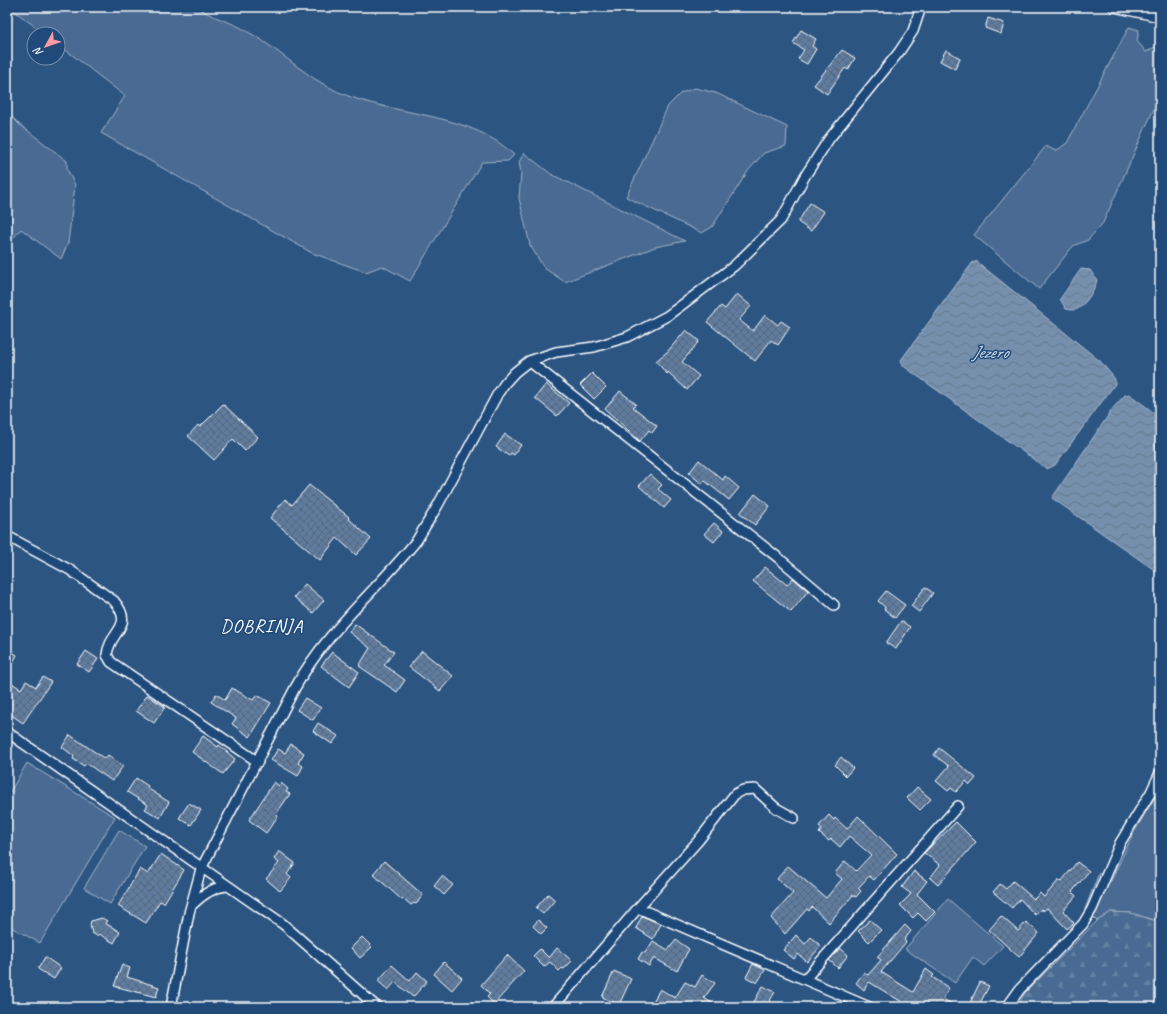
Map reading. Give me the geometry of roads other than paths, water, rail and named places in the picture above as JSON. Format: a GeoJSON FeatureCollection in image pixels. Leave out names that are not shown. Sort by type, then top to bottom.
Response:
{"type":"FeatureCollection","features":[{"type":"Feature","properties":{"kind":"street"},"geometry":{"type":"LineString","coordinates":[[171,1007],[191,906],[201,869],[308,665],[328,638],[399,563],[417,540],[438,506],[501,389],[515,372],[529,361],[556,352],[594,347],[626,337],[668,316],[748,254],[781,220],[805,176],[830,139],[899,52],[913,30],[921,7]]}},
{"type":"Feature","properties":{"kind":"street"},"geometry":{"type":"LineString","coordinates":[[1114,7],[1160,17]]}},
{"type":"Feature","properties":{"kind":"street"},"geometry":{"type":"LineString","coordinates":[[529,361],[774,555],[834,605]]}},
{"type":"Feature","properties":{"kind":"street"},"geometry":{"type":"LineString","coordinates":[[7,536],[70,570],[114,601],[120,607],[123,619],[107,647],[106,656],[111,662],[258,762]]}},
{"type":"Feature","properties":{"kind":"street"},"geometry":{"type":"LineString","coordinates":[[7,732],[201,869],[283,924],[378,1007]]}},
{"type":"Feature","properties":{"kind":"street"},"geometry":{"type":"LineString","coordinates":[[1007,1007],[1020,989],[1084,924],[1092,909],[1120,843],[1151,792],[1160,773]]}},
{"type":"Feature","properties":{"kind":"street"},"geometry":{"type":"LineString","coordinates":[[553,1007],[698,841],[736,794],[743,790],[755,789],[776,808],[794,818]]}},
{"type":"Feature","properties":{"kind":"street"},"geometry":{"type":"LineString","coordinates":[[804,979],[958,806]]}},
{"type":"Feature","properties":{"kind":"street"},"geometry":{"type":"LineString","coordinates":[[191,906],[200,896],[217,887],[227,886]]}},
{"type":"Feature","properties":{"kind":"street"},"geometry":{"type":"LineString","coordinates":[[638,908],[869,1007]]}},
{"type":"Feature","properties":{"kind":"water","name":"Jezero"},"geometry":{"type":"Polygon","coordinates":[[[976,261],[1100,361],[1115,379],[1115,384],[1055,465],[1047,469],[902,365],[901,360],[973,262],[975,263],[976,261]]]}},
{"type":"Feature","properties":{"kind":"water"},"geometry":{"type":"Polygon","coordinates":[[[1081,269],[1090,270],[1097,280],[1096,284],[1088,299],[1079,308],[1074,310],[1066,309],[1060,299],[1081,269]]]}},
{"type":"Feature","properties":{"kind":"water"},"geometry":{"type":"Polygon","coordinates":[[[1129,394],[1160,417],[1160,574],[1052,498],[1114,407],[1125,395],[1129,394]]]}},
{"type":"Feature","properties":{"kind":"district","name":"DOBRINJA"},"geometry":{"type":"Point","coordinates":[262,626]}}]}
